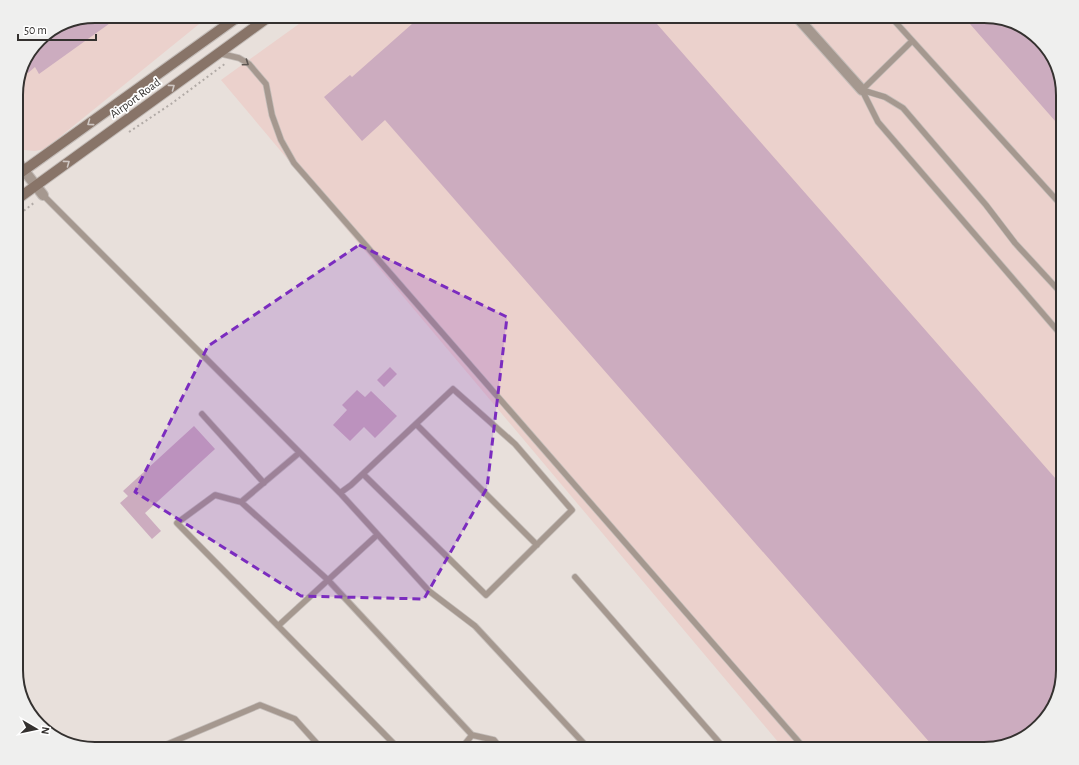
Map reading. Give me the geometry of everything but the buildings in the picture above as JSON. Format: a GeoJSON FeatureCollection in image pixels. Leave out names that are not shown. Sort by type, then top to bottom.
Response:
{"type":"FeatureCollection","features":[{"type":"Feature","properties":{"kind":"main road","name":"Airport Road"},"geometry":{"type":"LineString","coordinates":[[27,178],[230,23]]}},
{"type":"Feature","properties":{"kind":"main road","name":"Airport Road"},"geometry":{"type":"LineString","coordinates":[[27,178],[218,53],[260,23]]}},
{"type":"Feature","properties":{"kind":"street"},"geometry":{"type":"LineString","coordinates":[[802,23],[862,90]]}},
{"type":"Feature","properties":{"kind":"street"},"geometry":{"type":"LineString","coordinates":[[27,178],[43,195]]}},
{"type":"Feature","properties":{"kind":"lane"},"geometry":{"type":"LineString","coordinates":[[896,23],[1056,199]]}},
{"type":"Feature","properties":{"kind":"lane"},"geometry":{"type":"LineString","coordinates":[[862,90],[912,41]]}},
{"type":"Feature","properties":{"kind":"lane"},"geometry":{"type":"LineString","coordinates":[[218,53],[239,58],[249,64],[266,84],[272,115],[281,140],[294,163],[799,742]]}},
{"type":"Feature","properties":{"kind":"lane"},"geometry":{"type":"LineString","coordinates":[[862,90],[885,97],[903,108],[986,205],[1015,243],[1056,287]]}},
{"type":"Feature","properties":{"kind":"lane"},"geometry":{"type":"LineString","coordinates":[[862,90],[878,122],[1056,329]]}},
{"type":"Feature","properties":{"kind":"lane"},"geometry":{"type":"LineString","coordinates":[[43,195],[340,494],[429,591],[475,626],[583,742]]}},
{"type":"Feature","properties":{"kind":"lane"},"geometry":{"type":"LineString","coordinates":[[340,494],[453,389],[515,444],[572,510],[486,595],[363,474]]}},
{"type":"Feature","properties":{"kind":"lane"},"geometry":{"type":"LineString","coordinates":[[202,414],[264,483]]}},
{"type":"Feature","properties":{"kind":"lane"},"geometry":{"type":"LineString","coordinates":[[416,424],[537,545]]}},
{"type":"Feature","properties":{"kind":"lane"},"geometry":{"type":"LineString","coordinates":[[241,502],[299,453]]}},
{"type":"Feature","properties":{"kind":"lane"},"geometry":{"type":"LineString","coordinates":[[392,742],[176,523],[216,495],[241,502],[328,580],[472,735],[494,740],[496,742]]}},
{"type":"Feature","properties":{"kind":"lane"},"geometry":{"type":"LineString","coordinates":[[278,626],[377,535]]}},
{"type":"Feature","properties":{"kind":"lane"},"geometry":{"type":"LineString","coordinates":[[575,577],[719,742]]}},
{"type":"Feature","properties":{"kind":"lane"},"geometry":{"type":"LineString","coordinates":[[173,742],[260,705],[295,719],[316,742]]}},
{"type":"Feature","properties":{"kind":"lane"},"geometry":{"type":"LineString","coordinates":[[466,742],[472,735]]}},
{"type":"Feature","properties":{"kind":"highlighted area"},"geometry":{"type":"Polygon","coordinates":[[[359,245],[507,317],[487,488],[424,599],[301,596],[135,492],[208,346],[359,245]]]}},
{"type":"Feature","properties":{"kind":"shaded area"},"geometry":{"type":"Polygon","coordinates":[[[90,23],[200,23],[45,149],[35,151],[24,150],[23,90],[25,76],[35,55],[44,44],[55,35],[67,28],[90,23]]]}},
{"type":"Feature","properties":{"kind":"shaded area"},"geometry":{"type":"Polygon","coordinates":[[[300,23],[989,23],[998,24],[1016,30],[1028,38],[1041,51],[1051,67],[1054,76],[1056,95],[1056,675],[1055,684],[1049,702],[1038,718],[1016,735],[998,741],[989,742],[778,742],[221,80],[300,23]]]}}]}
